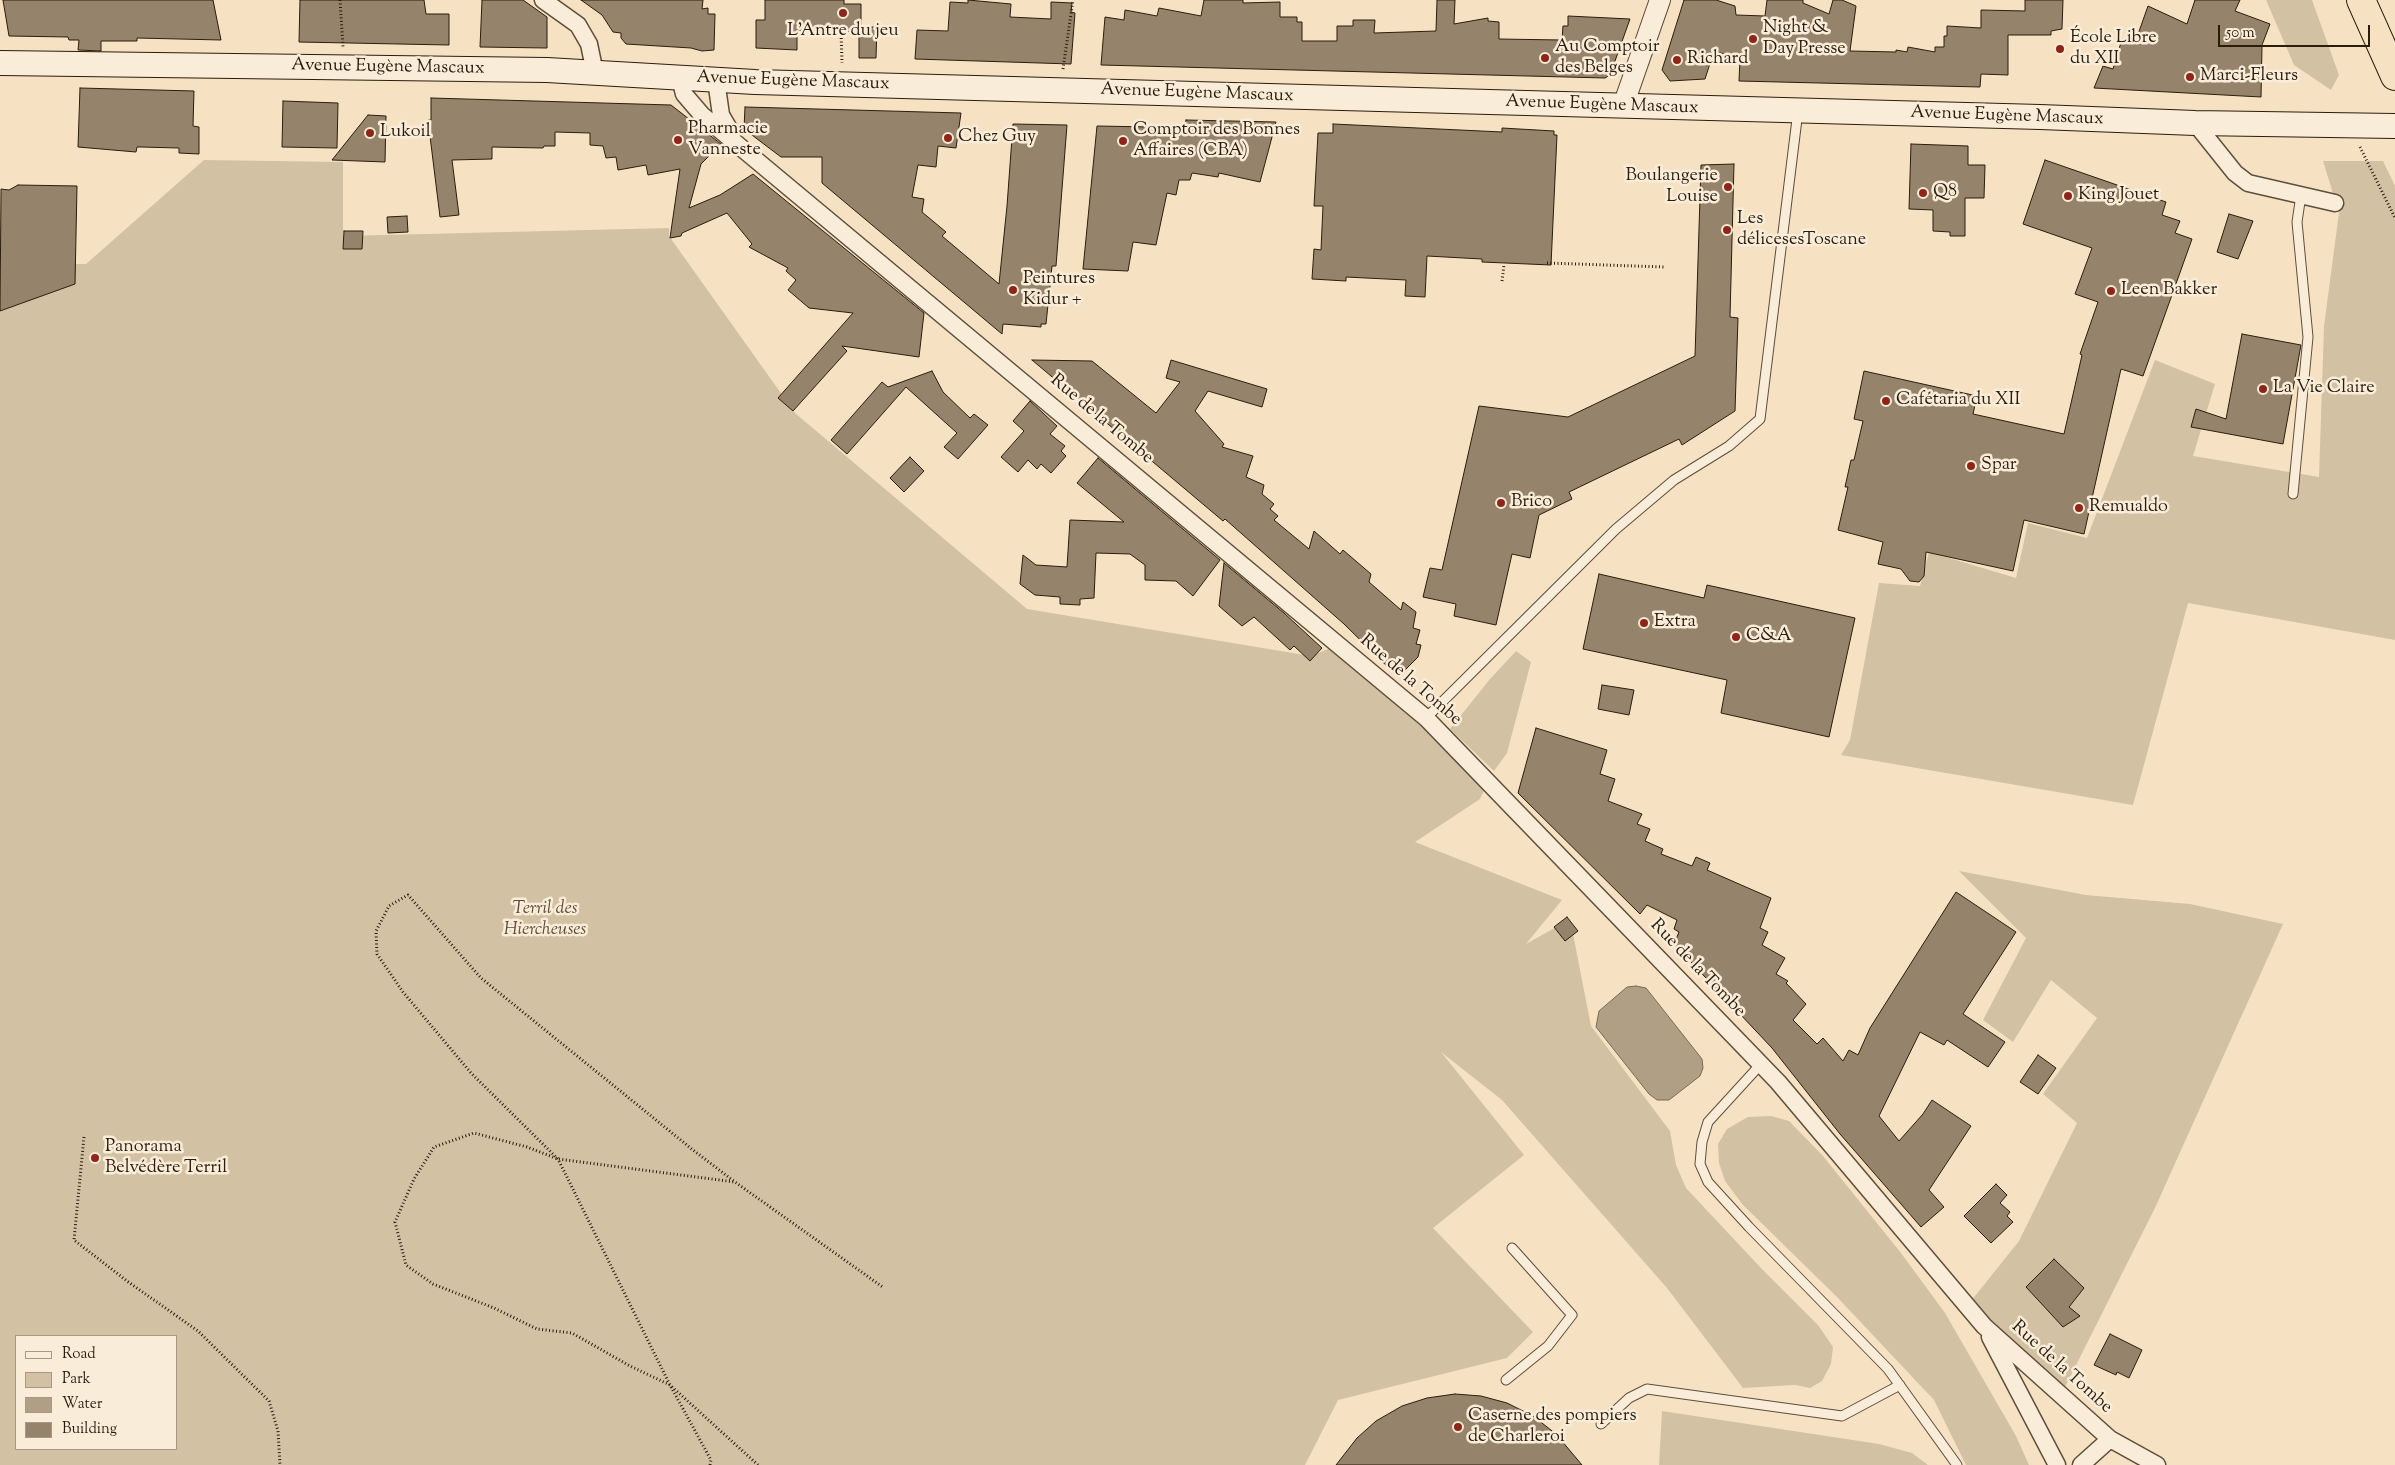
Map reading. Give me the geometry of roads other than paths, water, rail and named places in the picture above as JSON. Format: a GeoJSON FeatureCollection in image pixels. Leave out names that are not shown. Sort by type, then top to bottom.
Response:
{"type":"FeatureCollection","features":[{"type":"Feature","properties":{"kind":"highway"},"geometry":{"type":"LineString","coordinates":[[2361,0],[2393,72]]}},
{"type":"Feature","properties":{"kind":"main road","name":"Avenue Eugène Mascaux"},"geometry":{"type":"LineString","coordinates":[[0,63],[547,70],[716,80],[845,84],[2195,123],[2395,126]]}},
{"type":"Feature","properties":{"kind":"street"},"geometry":{"type":"LineString","coordinates":[[544,0],[578,25],[589,44],[595,73]]}},
{"type":"Feature","properties":{"kind":"street"},"geometry":{"type":"LineString","coordinates":[[1623,106],[1660,0]]}},
{"type":"Feature","properties":{"kind":"street","name":"Rue de la Tombe"},"geometry":{"type":"LineString","coordinates":[[680,78],[684,94],[702,115],[738,142],[1426,718],[1761,1064],[1984,1326],[2110,1439],[2157,1465]]}},
{"type":"Feature","properties":{"kind":"street","name":"Rue de la Tombe"},"geometry":{"type":"LineString","coordinates":[[716,80],[721,115],[738,142]]}},
{"type":"Feature","properties":{"kind":"street"},"geometry":{"type":"LineString","coordinates":[[2195,123],[2235,173],[2248,183],[2335,203]]}},
{"type":"Feature","properties":{"kind":"street","name":"Rue de la Tombe"},"geometry":{"type":"LineString","coordinates":[[1984,1326],[2057,1465]]}},
{"type":"Feature","properties":{"kind":"street","name":"Rue de la Tombe"},"geometry":{"type":"LineString","coordinates":[[2081,1465],[2110,1439]]}},
{"type":"Feature","properties":{"kind":"lane"},"geometry":{"type":"LineString","coordinates":[[1426,718],[1616,529],[1674,480],[1729,446],[1760,419],[1798,111]]}},
{"type":"Feature","properties":{"kind":"lane"},"geometry":{"type":"LineString","coordinates":[[2293,494],[2308,337],[2297,222],[2301,195]]}},
{"type":"Feature","properties":{"kind":"lane"},"geometry":{"type":"LineString","coordinates":[[1761,1064],[1708,1122],[1702,1142],[1700,1164],[1708,1182],[1888,1369],[1957,1465]]}},
{"type":"Feature","properties":{"kind":"lane"},"geometry":{"type":"LineString","coordinates":[[1506,1380],[1548,1346],[1572,1315],[1512,1248]]}},
{"type":"Feature","properties":{"kind":"lane"},"geometry":{"type":"LineString","coordinates":[[1601,1424],[1629,1398],[1647,1389],[1842,1416],[1900,1385]]}},
{"type":"Feature","properties":{"kind":"water"},"geometry":{"type":"Polygon","coordinates":[[[1627,987],[1646,988],[1702,1059],[1703,1068],[1700,1076],[1669,1100],[1657,1100],[1649,1094],[1596,1027],[1599,1011],[1627,987]]]}},
{"type":"Feature","properties":{"kind":"place","name":"L'Antre du jeu"},"geometry":{"type":"Point","coordinates":[843,13]}},
{"type":"Feature","properties":{"kind":"place","name":"Night & Day Presse"},"geometry":{"type":"Point","coordinates":[1753,39]}},
{"type":"Feature","properties":{"kind":"place","name":"École Libre du XII"},"geometry":{"type":"Point","coordinates":[2060,49]}},
{"type":"Feature","properties":{"kind":"place","name":"Au Comptoir des Belges"},"geometry":{"type":"Point","coordinates":[1545,58]}},
{"type":"Feature","properties":{"kind":"place","name":"Richard"},"geometry":{"type":"Point","coordinates":[1677,60]}},
{"type":"Feature","properties":{"kind":"place","name":"Marci-Fleurs"},"geometry":{"type":"Point","coordinates":[2190,77]}},
{"type":"Feature","properties":{"kind":"place","name":"Lukoil"},"geometry":{"type":"Point","coordinates":[370,133]}},
{"type":"Feature","properties":{"kind":"place","name":"Chez Guy"},"geometry":{"type":"Point","coordinates":[948,138]}},
{"type":"Feature","properties":{"kind":"place","name":"Pharmacie Vanneste"},"geometry":{"type":"Point","coordinates":[678,140]}},
{"type":"Feature","properties":{"kind":"place","name":"Comptoir des Bonnes Affaires (CBA)"},"geometry":{"type":"Point","coordinates":[1123,141]}},
{"type":"Feature","properties":{"kind":"place","name":"Boulangerie Louise"},"geometry":{"type":"Point","coordinates":[1728,187]}},
{"type":"Feature","properties":{"kind":"place","name":"Q8"},"geometry":{"type":"Point","coordinates":[1923,193]}},
{"type":"Feature","properties":{"kind":"place","name":"King Jouet"},"geometry":{"type":"Point","coordinates":[2068,196]}},
{"type":"Feature","properties":{"kind":"place","name":"Les délicesesToscane"},"geometry":{"type":"Point","coordinates":[1727,230]}},
{"type":"Feature","properties":{"kind":"place","name":"Peintures Kidur +"},"geometry":{"type":"Point","coordinates":[1013,290]}},
{"type":"Feature","properties":{"kind":"place","name":"Leen Bakker"},"geometry":{"type":"Point","coordinates":[2111,291]}},
{"type":"Feature","properties":{"kind":"place","name":"La Vie Claire"},"geometry":{"type":"Point","coordinates":[2263,389]}},
{"type":"Feature","properties":{"kind":"place","name":"Cafétaria du XII"},"geometry":{"type":"Point","coordinates":[1886,401]}},
{"type":"Feature","properties":{"kind":"place","name":"Spar"},"geometry":{"type":"Point","coordinates":[1971,466]}},
{"type":"Feature","properties":{"kind":"place","name":"Brico"},"geometry":{"type":"Point","coordinates":[1501,503]}},
{"type":"Feature","properties":{"kind":"place","name":"Remualdo"},"geometry":{"type":"Point","coordinates":[2079,508]}},
{"type":"Feature","properties":{"kind":"place","name":"Extra"},"geometry":{"type":"Point","coordinates":[1644,623]}},
{"type":"Feature","properties":{"kind":"place","name":"C&A"},"geometry":{"type":"Point","coordinates":[1736,637]}},
{"type":"Feature","properties":{"kind":"place","name":"Panorama Belvédère Terril"},"geometry":{"type":"Point","coordinates":[95,1158]}},
{"type":"Feature","properties":{"kind":"place","name":"Caserne des pompiers de Charleroi"},"geometry":{"type":"Point","coordinates":[1458,1427]}},
{"type":"Feature","properties":{"kind":"park label","name":"Terril des Hiercheuses"},"geometry":{"type":"Point","coordinates":[545,920]}}]}
